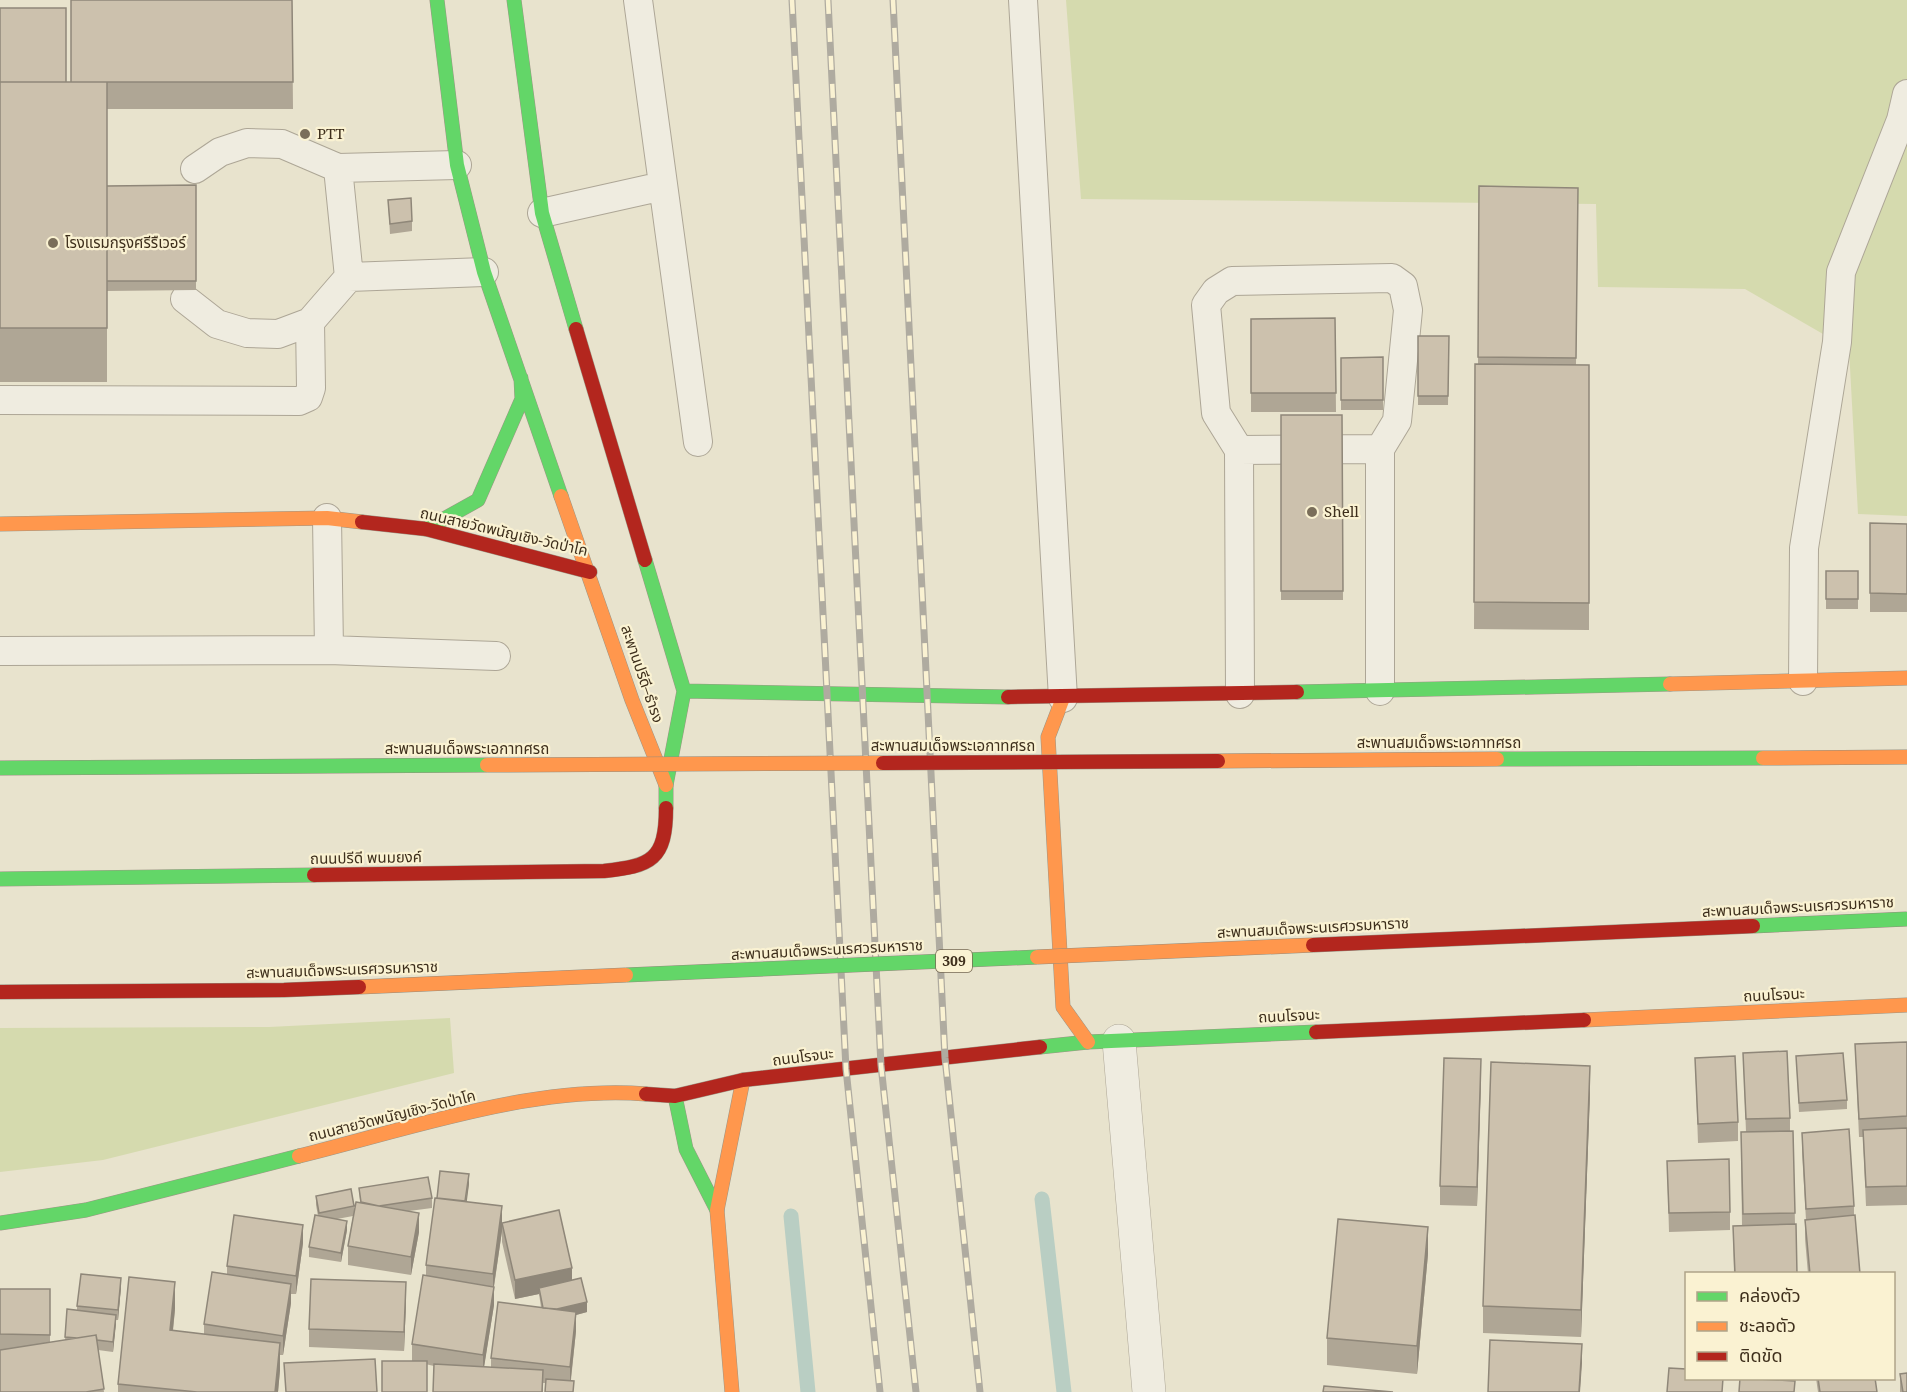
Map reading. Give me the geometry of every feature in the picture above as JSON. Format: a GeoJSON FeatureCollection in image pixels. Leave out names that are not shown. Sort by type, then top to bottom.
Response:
{"type":"FeatureCollection","features":[{"type":"Feature","properties":{"kind":"main road","name":"ถนนสายวัดพนัญเชิง-วัดป่าโค"},"geometry":{"type":"LineString","coordinates":[[437,0],[457,165],[484,272],[590,572]]}},
{"type":"Feature","properties":{"kind":"main road"},"geometry":{"type":"LineString","coordinates":[[514,0],[542,213],[684,691],[666,785]]}},
{"type":"Feature","properties":{"kind":"main road"},"geometry":{"type":"LineString","coordinates":[[426,529],[478,500],[522,399],[521,372]]}},
{"type":"Feature","properties":{"kind":"main road","name":"ถนนสายวัดพนัญเชิง-วัดป่าโค"},"geometry":{"type":"LineString","coordinates":[[0,524],[327,518],[426,529],[590,572]]}},
{"type":"Feature","properties":{"kind":"main road","name":"สะพานปรีดี–ธำรง"},"geometry":{"type":"LineString","coordinates":[[590,572],[632,700],[666,785]]}},
{"type":"Feature","properties":{"kind":"main road"},"geometry":{"type":"LineString","coordinates":[[684,691],[1063,698],[1907,678]]}},
{"type":"Feature","properties":{"kind":"main road"},"geometry":{"type":"LineString","coordinates":[[1063,698],[1048,737],[1063,1007],[1103,1041]]}},
{"type":"Feature","properties":{"kind":"main road","name":"สะพานสมเด็จพระเอกาทศรถ"},"geometry":{"type":"LineString","coordinates":[[0,768],[1907,757]]}},
{"type":"Feature","properties":{"kind":"main road","name":"ถนนปรีดี พนมยงค์"},"geometry":{"type":"LineString","coordinates":[[0,879],[604,872],[639,867],[659,851],[666,827],[666,785]]}},
{"type":"Feature","properties":{"kind":"main road","name":"สะพานสมเด็จพระนเรศวรมหาราช"},"geometry":{"type":"LineString","coordinates":[[0,992],[296,990],[1907,919]]}},
{"type":"Feature","properties":{"kind":"main road","name":"ถนนโรจนะ"},"geometry":{"type":"LineString","coordinates":[[675,1096],[743,1080],[1103,1041],[1907,1005]]}},
{"type":"Feature","properties":{"kind":"main road"},"geometry":{"type":"LineString","coordinates":[[732,1392],[717,1210],[743,1080]]}},
{"type":"Feature","properties":{"kind":"main road","name":"ถนนสายวัดพนัญเชิง-วัดป่าโค"},"geometry":{"type":"LineString","coordinates":[[0,1223],[86,1210],[528,1099],[610,1091],[675,1096]]}},
{"type":"Feature","properties":{"kind":"main road"},"geometry":{"type":"LineString","coordinates":[[675,1096],[686,1149],[717,1210]]}},
{"type":"Feature","properties":{"kind":"street"},"geometry":{"type":"LineString","coordinates":[[1103,1041],[1149,1392]]}},
{"type":"Feature","properties":{"kind":"lane"},"geometry":{"type":"LineString","coordinates":[[638,0],[698,442]]}},
{"type":"Feature","properties":{"kind":"lane"},"geometry":{"type":"LineString","coordinates":[[1023,0],[1063,698]]}},
{"type":"Feature","properties":{"kind":"lane"},"geometry":{"type":"LineString","coordinates":[[1803,681],[1804,548],[1837,342],[1841,272],[1901,120],[1907,94]]}},
{"type":"Feature","properties":{"kind":"lane"},"geometry":{"type":"LineString","coordinates":[[195,169],[220,152],[248,143],[282,144],[338,168],[457,165]]}},
{"type":"Feature","properties":{"kind":"lane"},"geometry":{"type":"LineString","coordinates":[[185,299],[218,324],[247,333],[278,334],[310,322],[349,277],[338,168]]}},
{"type":"Feature","properties":{"kind":"lane"},"geometry":{"type":"LineString","coordinates":[[542,213],[663,186]]}},
{"type":"Feature","properties":{"kind":"lane"},"geometry":{"type":"LineString","coordinates":[[349,277],[484,272]]}},
{"type":"Feature","properties":{"kind":"lane"},"geometry":{"type":"LineString","coordinates":[[1240,694],[1239,450],[1216,413],[1206,305],[1216,291],[1232,281],[1392,278],[1403,286],[1408,310],[1397,421],[1380,449],[1380,691]]}},
{"type":"Feature","properties":{"kind":"lane"},"geometry":{"type":"LineString","coordinates":[[0,400],[299,401],[308,397],[311,388],[310,322]]}},
{"type":"Feature","properties":{"kind":"lane"},"geometry":{"type":"LineString","coordinates":[[1239,450],[1380,449]]}},
{"type":"Feature","properties":{"kind":"lane"},"geometry":{"type":"LineString","coordinates":[[327,518],[329,650]]}},
{"type":"Feature","properties":{"kind":"lane"},"geometry":{"type":"LineString","coordinates":[[0,651],[329,650],[496,656]]}},
{"type":"Feature","properties":{"kind":"green space"},"geometry":{"type":"Polygon","coordinates":[[[1066,0],[1907,0],[1907,516],[1858,514],[1849,349],[1745,289],[1598,287],[1596,204],[1081,199],[1066,0]]]}},
{"type":"Feature","properties":{"kind":"green space"},"geometry":{"type":"Polygon","coordinates":[[[450,1018],[454,1073],[103,1160],[0,1172],[0,1028],[269,1027],[450,1018]]]}},
{"type":"Feature","properties":{"kind":"building"},"geometry":{"type":"Polygon","coordinates":[[[71,0],[292,0],[293,82],[71,82],[71,0]]]}},
{"type":"Feature","properties":{"kind":"building"},"geometry":{"type":"Polygon","coordinates":[[[0,8],[66,8],[66,82],[0,82],[0,8]]]}},
{"type":"Feature","properties":{"kind":"building","name":"โรงแรมกรุงศรีรืเวอร์"},"geometry":{"type":"Polygon","coordinates":[[[0,82],[107,82],[107,328],[0,328],[0,82]]]}},
{"type":"Feature","properties":{"kind":"building"},"geometry":{"type":"Polygon","coordinates":[[[196,185],[196,281],[107,281],[107,186],[196,185]]]}},
{"type":"Feature","properties":{"kind":"building"},"geometry":{"type":"Polygon","coordinates":[[[1479,186],[1578,188],[1576,358],[1478,357],[1479,186]]]}},
{"type":"Feature","properties":{"kind":"building"},"geometry":{"type":"Polygon","coordinates":[[[411,198],[412,221],[390,224],[388,200],[411,198]]]}},
{"type":"Feature","properties":{"kind":"building"},"geometry":{"type":"Polygon","coordinates":[[[1335,318],[1336,393],[1251,393],[1251,319],[1335,318]]]}},
{"type":"Feature","properties":{"kind":"building"},"geometry":{"type":"Polygon","coordinates":[[[1418,336],[1449,336],[1448,396],[1418,396],[1418,336]]]}},
{"type":"Feature","properties":{"kind":"building"},"geometry":{"type":"Polygon","coordinates":[[[1383,357],[1383,400],[1341,400],[1341,358],[1383,357]]]}},
{"type":"Feature","properties":{"kind":"building"},"geometry":{"type":"Polygon","coordinates":[[[1475,364],[1589,365],[1589,603],[1474,602],[1475,364]]]}},
{"type":"Feature","properties":{"kind":"building","name":"Shell"},"geometry":{"type":"Polygon","coordinates":[[[1281,415],[1342,415],[1343,591],[1281,591],[1281,415]]]}},
{"type":"Feature","properties":{"kind":"building"},"geometry":{"type":"Polygon","coordinates":[[[1870,523],[1907,524],[1907,594],[1870,593],[1870,523]]]}},
{"type":"Feature","properties":{"kind":"building"},"geometry":{"type":"Polygon","coordinates":[[[1826,571],[1858,571],[1858,599],[1826,599],[1826,571]]]}},
{"type":"Feature","properties":{"kind":"building"},"geometry":{"type":"Polygon","coordinates":[[[1907,1042],[1907,1116],[1859,1119],[1855,1044],[1907,1042]]]}},
{"type":"Feature","properties":{"kind":"building"},"geometry":{"type":"Polygon","coordinates":[[[1787,1051],[1790,1118],[1746,1119],[1743,1053],[1787,1051]]]}},
{"type":"Feature","properties":{"kind":"building"},"geometry":{"type":"Polygon","coordinates":[[[1843,1053],[1847,1100],[1799,1103],[1796,1056],[1843,1053]]]}},
{"type":"Feature","properties":{"kind":"building"},"geometry":{"type":"Polygon","coordinates":[[[1735,1056],[1738,1122],[1698,1124],[1695,1058],[1735,1056]]]}},
{"type":"Feature","properties":{"kind":"building"},"geometry":{"type":"Polygon","coordinates":[[[1444,1058],[1481,1059],[1477,1187],[1440,1186],[1444,1058]]]}},
{"type":"Feature","properties":{"kind":"building"},"geometry":{"type":"Polygon","coordinates":[[[1491,1062],[1590,1066],[1581,1310],[1483,1306],[1491,1062]]]}},
{"type":"Feature","properties":{"kind":"building"},"geometry":{"type":"Polygon","coordinates":[[[1907,1128],[1907,1186],[1866,1187],[1863,1130],[1907,1128]]]}},
{"type":"Feature","properties":{"kind":"building"},"geometry":{"type":"Polygon","coordinates":[[[1849,1129],[1854,1206],[1806,1209],[1802,1133],[1849,1129]]]}},
{"type":"Feature","properties":{"kind":"building"},"geometry":{"type":"Polygon","coordinates":[[[1793,1131],[1795,1213],[1743,1214],[1741,1132],[1793,1131]]]}},
{"type":"Feature","properties":{"kind":"building"},"geometry":{"type":"Polygon","coordinates":[[[1729,1159],[1730,1212],[1669,1213],[1667,1161],[1729,1159]]]}},
{"type":"Feature","properties":{"kind":"building"},"geometry":{"type":"Polygon","coordinates":[[[440,1171],[469,1174],[465,1201],[437,1198],[440,1171]]]}},
{"type":"Feature","properties":{"kind":"building"},"geometry":{"type":"Polygon","coordinates":[[[428,1177],[432,1198],[379,1206],[361,1202],[359,1188],[428,1177]]]}},
{"type":"Feature","properties":{"kind":"building"},"geometry":{"type":"Polygon","coordinates":[[[351,1189],[354,1206],[319,1213],[316,1196],[351,1189]]]}},
{"type":"Feature","properties":{"kind":"building"},"geometry":{"type":"Polygon","coordinates":[[[435,1198],[502,1206],[493,1274],[426,1265],[435,1198]]]}},
{"type":"Feature","properties":{"kind":"building"},"geometry":{"type":"Polygon","coordinates":[[[356,1202],[419,1213],[411,1257],[348,1246],[356,1202]]]}},
{"type":"Feature","properties":{"kind":"building"},"geometry":{"type":"Polygon","coordinates":[[[559,1210],[572,1268],[515,1280],[502,1223],[559,1210]]]}},
{"type":"Feature","properties":{"kind":"building"},"geometry":{"type":"Polygon","coordinates":[[[234,1215],[303,1225],[296,1276],[227,1266],[234,1215]]]}},
{"type":"Feature","properties":{"kind":"building"},"geometry":{"type":"Polygon","coordinates":[[[315,1215],[347,1221],[341,1253],[309,1247],[315,1215]]]}},
{"type":"Feature","properties":{"kind":"building"},"geometry":{"type":"Polygon","coordinates":[[[1855,1215],[1860,1272],[1810,1272],[1805,1220],[1855,1215]]]}},
{"type":"Feature","properties":{"kind":"building"},"geometry":{"type":"Polygon","coordinates":[[[1338,1219],[1428,1227],[1417,1346],[1327,1338],[1338,1219]]]}},
{"type":"Feature","properties":{"kind":"building"},"geometry":{"type":"Polygon","coordinates":[[[1796,1224],[1797,1272],[1735,1272],[1733,1226],[1796,1224]]]}},
{"type":"Feature","properties":{"kind":"building"},"geometry":{"type":"Polygon","coordinates":[[[212,1272],[291,1284],[283,1336],[204,1324],[212,1272]]]}},
{"type":"Feature","properties":{"kind":"building"},"geometry":{"type":"Polygon","coordinates":[[[81,1274],[121,1278],[118,1310],[77,1306],[81,1274]]]}},
{"type":"Feature","properties":{"kind":"building"},"geometry":{"type":"Polygon","coordinates":[[[423,1275],[494,1287],[483,1355],[412,1344],[423,1275]]]}},
{"type":"Feature","properties":{"kind":"building"},"geometry":{"type":"Polygon","coordinates":[[[129,1277],[175,1282],[170,1330],[280,1343],[275,1392],[197,1392],[118,1384],[129,1277]]]}},
{"type":"Feature","properties":{"kind":"building"},"geometry":{"type":"Polygon","coordinates":[[[581,1278],[587,1302],[557,1309],[543,1308],[539,1288],[581,1278]]]}},
{"type":"Feature","properties":{"kind":"building"},"geometry":{"type":"Polygon","coordinates":[[[311,1279],[406,1282],[404,1332],[309,1329],[311,1279]]]}},
{"type":"Feature","properties":{"kind":"building"},"geometry":{"type":"Polygon","coordinates":[[[0,1289],[50,1289],[50,1335],[0,1334],[0,1289]]]}},
{"type":"Feature","properties":{"kind":"building"},"geometry":{"type":"Polygon","coordinates":[[[498,1302],[576,1312],[570,1367],[491,1358],[498,1302]]]}},
{"type":"Feature","properties":{"kind":"building"},"geometry":{"type":"Polygon","coordinates":[[[67,1309],[116,1315],[113,1342],[97,1340],[96,1335],[65,1337],[67,1309]]]}},
{"type":"Feature","properties":{"kind":"building"},"geometry":{"type":"Polygon","coordinates":[[[96,1335],[104,1389],[86,1392],[0,1392],[0,1350],[96,1335]]]}},
{"type":"Feature","properties":{"kind":"building"},"geometry":{"type":"Polygon","coordinates":[[[1490,1340],[1582,1344],[1579,1392],[1488,1392],[1490,1340]]]}},
{"type":"Feature","properties":{"kind":"building"},"geometry":{"type":"Polygon","coordinates":[[[375,1359],[377,1392],[286,1392],[284,1363],[375,1359]]]}},
{"type":"Feature","properties":{"kind":"building"},"geometry":{"type":"Polygon","coordinates":[[[382,1361],[427,1361],[427,1392],[382,1392],[382,1361]]]}},
{"type":"Feature","properties":{"kind":"building"},"geometry":{"type":"Polygon","coordinates":[[[434,1364],[543,1370],[542,1392],[433,1392],[434,1364]]]}},
{"type":"Feature","properties":{"kind":"building"},"geometry":{"type":"Polygon","coordinates":[[[1669,1368],[1685,1369],[1685,1380],[1723,1380],[1722,1392],[1667,1392],[1669,1368]]]}},
{"type":"Feature","properties":{"kind":"building"},"geometry":{"type":"Polygon","coordinates":[[[1907,1373],[1907,1392],[1903,1392],[1900,1374],[1907,1373]]]}},
{"type":"Feature","properties":{"kind":"building"},"geometry":{"type":"Polygon","coordinates":[[[546,1379],[574,1381],[573,1392],[545,1392],[546,1379]]]}},
{"type":"Feature","properties":{"kind":"building"},"geometry":{"type":"Polygon","coordinates":[[[1740,1380],[1795,1381],[1794,1392],[1739,1392],[1740,1380]]]}},
{"type":"Feature","properties":{"kind":"building"},"geometry":{"type":"Polygon","coordinates":[[[1818,1380],[1875,1380],[1877,1392],[1820,1392],[1818,1380]]]}},
{"type":"Feature","properties":{"kind":"building"},"geometry":{"type":"Polygon","coordinates":[[[1324,1386],[1393,1392],[1323,1392],[1324,1386]]]}},
{"type":"Feature","properties":{"kind":"waterway"},"geometry":{"type":"LineString","coordinates":[[1042,1199],[1064,1392]]}},
{"type":"Feature","properties":{"kind":"waterway"},"geometry":{"type":"LineString","coordinates":[[791,1216],[808,1392]]}},
{"type":"Feature","properties":{"kind":"railway"},"geometry":{"type":"LineString","coordinates":[[792,0],[846,1069],[880,1392]]}},
{"type":"Feature","properties":{"kind":"railway"},"geometry":{"type":"LineString","coordinates":[[828,0],[881,1065],[916,1392]]}},
{"type":"Feature","properties":{"kind":"railway"},"geometry":{"type":"LineString","coordinates":[[893,0],[945,1058],[980,1392]]}},
{"type":"Feature","properties":{"kind":"traffic: fast"},"geometry":{"type":"LineString","coordinates":[[437,0],[457,165],[484,272],[561,496]]}},
{"type":"Feature","properties":{"kind":"traffic: fast"},"geometry":{"type":"LineString","coordinates":[[514,0],[542,213],[576,329]]}},
{"type":"Feature","properties":{"kind":"traffic: fast"},"geometry":{"type":"LineString","coordinates":[[426,529],[478,500],[522,399],[521,378]]}},
{"type":"Feature","properties":{"kind":"traffic: fast"},"geometry":{"type":"LineString","coordinates":[[645,560],[684,691],[666,785],[666,808]]}},
{"type":"Feature","properties":{"kind":"traffic: fast"},"geometry":{"type":"LineString","coordinates":[[1297,692],[1670,684]]}},
{"type":"Feature","properties":{"kind":"traffic: fast"},"geometry":{"type":"LineString","coordinates":[[684,691],[1008,697]]}},
{"type":"Feature","properties":{"kind":"traffic: fast"},"geometry":{"type":"LineString","coordinates":[[1497,759],[1763,758]]}},
{"type":"Feature","properties":{"kind":"traffic: fast"},"geometry":{"type":"LineString","coordinates":[[0,768],[487,765]]}},
{"type":"Feature","properties":{"kind":"traffic: fast"},"geometry":{"type":"LineString","coordinates":[[0,879],[314,875]]}},
{"type":"Feature","properties":{"kind":"traffic: fast"},"geometry":{"type":"LineString","coordinates":[[1753,926],[1907,919]]}},
{"type":"Feature","properties":{"kind":"traffic: fast"},"geometry":{"type":"LineString","coordinates":[[626,975],[1037,957]]}},
{"type":"Feature","properties":{"kind":"traffic: fast"},"geometry":{"type":"LineString","coordinates":[[1040,1047],[1088,1042],[1316,1032]]}},
{"type":"Feature","properties":{"kind":"traffic: fast"},"geometry":{"type":"LineString","coordinates":[[675,1096],[686,1149],[717,1210]]}},
{"type":"Feature","properties":{"kind":"traffic: fast"},"geometry":{"type":"LineString","coordinates":[[0,1223],[86,1210],[299,1156]]}},
{"type":"Feature","properties":{"kind":"traffic: slow"},"geometry":{"type":"LineString","coordinates":[[561,496],[632,700],[666,785]]}},
{"type":"Feature","properties":{"kind":"traffic: slow"},"geometry":{"type":"LineString","coordinates":[[0,524],[327,518],[362,522]]}},
{"type":"Feature","properties":{"kind":"traffic: slow"},"geometry":{"type":"LineString","coordinates":[[1670,684],[1907,678]]}},
{"type":"Feature","properties":{"kind":"traffic: slow"},"geometry":{"type":"LineString","coordinates":[[1063,698],[1048,737],[1063,1007],[1088,1042]]}},
{"type":"Feature","properties":{"kind":"traffic: slow"},"geometry":{"type":"LineString","coordinates":[[1763,758],[1907,757]]}},
{"type":"Feature","properties":{"kind":"traffic: slow"},"geometry":{"type":"LineString","coordinates":[[1218,761],[1497,759]]}},
{"type":"Feature","properties":{"kind":"traffic: slow"},"geometry":{"type":"LineString","coordinates":[[487,765],[883,763]]}},
{"type":"Feature","properties":{"kind":"traffic: slow"},"geometry":{"type":"LineString","coordinates":[[1037,957],[1313,945]]}},
{"type":"Feature","properties":{"kind":"traffic: slow"},"geometry":{"type":"LineString","coordinates":[[359,987],[626,975]]}},
{"type":"Feature","properties":{"kind":"traffic: slow"},"geometry":{"type":"LineString","coordinates":[[1584,1020],[1907,1005]]}},
{"type":"Feature","properties":{"kind":"traffic: slow"},"geometry":{"type":"LineString","coordinates":[[732,1392],[717,1210],[743,1080]]}},
{"type":"Feature","properties":{"kind":"traffic: slow"},"geometry":{"type":"LineString","coordinates":[[299,1156],[471,1111],[560,1096],[603,1093],[646,1094]]}},
{"type":"Feature","properties":{"kind":"traffic: jam"},"geometry":{"type":"LineString","coordinates":[[576,329],[645,560]]}},
{"type":"Feature","properties":{"kind":"traffic: jam"},"geometry":{"type":"LineString","coordinates":[[362,522],[426,529],[590,572]]}},
{"type":"Feature","properties":{"kind":"traffic: jam"},"geometry":{"type":"LineString","coordinates":[[1008,697],[1297,692]]}},
{"type":"Feature","properties":{"kind":"traffic: jam"},"geometry":{"type":"LineString","coordinates":[[883,763],[1218,761]]}},
{"type":"Feature","properties":{"kind":"traffic: jam"},"geometry":{"type":"LineString","coordinates":[[314,875],[620,869],[644,863],[653,857],[663,839],[666,808]]}},
{"type":"Feature","properties":{"kind":"traffic: jam"},"geometry":{"type":"LineString","coordinates":[[1313,945],[1753,926]]}},
{"type":"Feature","properties":{"kind":"traffic: jam"},"geometry":{"type":"LineString","coordinates":[[0,992],[284,990],[359,987]]}},
{"type":"Feature","properties":{"kind":"traffic: jam"},"geometry":{"type":"LineString","coordinates":[[1316,1032],[1584,1020]]}},
{"type":"Feature","properties":{"kind":"traffic: jam"},"geometry":{"type":"LineString","coordinates":[[646,1094],[675,1096],[743,1080],[1040,1047]]}},
{"type":"Feature","properties":{"kind":"place","name":"PTT"},"geometry":{"type":"Point","coordinates":[305,134]}},
{"type":"Feature","properties":{"kind":"place","name":"โรงแรมกรุงศรีรืเวอร์"},"geometry":{"type":"Point","coordinates":[53,243]}},
{"type":"Feature","properties":{"kind":"place","name":"Shell"},"geometry":{"type":"Point","coordinates":[1312,512]}}]}
